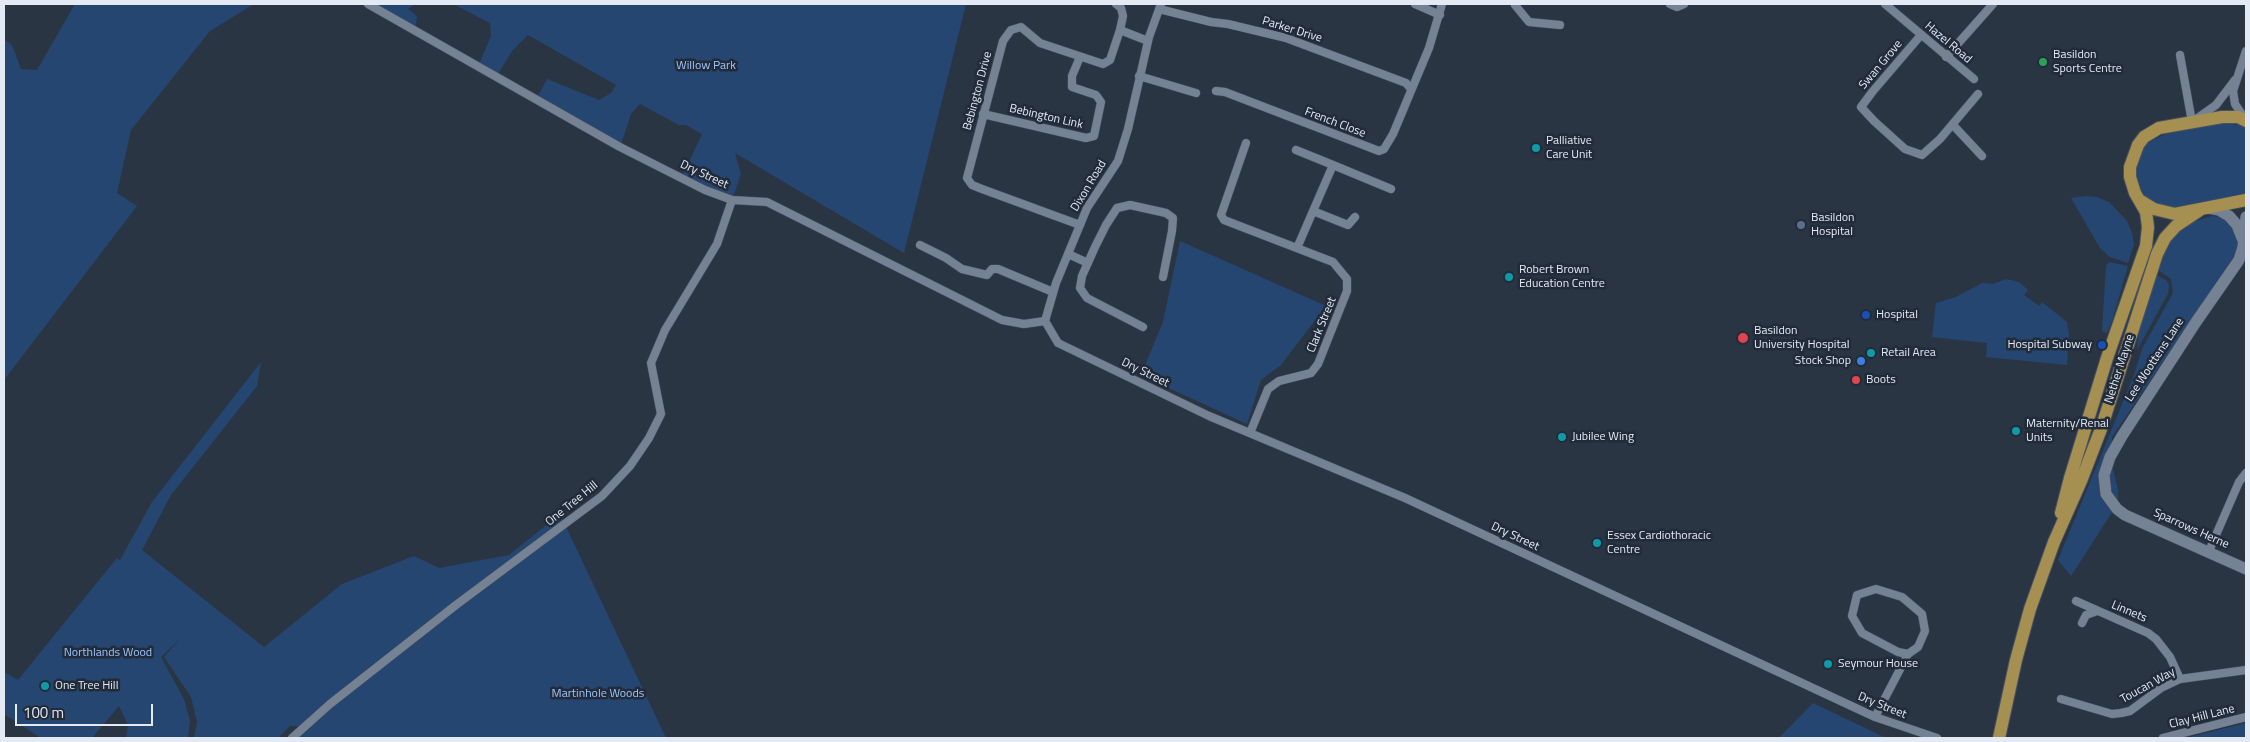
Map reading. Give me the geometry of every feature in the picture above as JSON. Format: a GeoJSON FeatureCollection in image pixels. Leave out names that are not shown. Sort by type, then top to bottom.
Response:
{"type":"FeatureCollection","features":[{"type":"Feature","properties":{"kind":"main road","name":"Nether Mayne"},"geometry":{"type":"LineString","coordinates":[[2054,542],[2075,461],[2114,336],[2146,246],[2148,219],[2130,178],[2130,167],[2138,145],[2144,137],[2159,128],[2230,116],[2246,120]]}},
{"type":"Feature","properties":{"kind":"main road","name":"Nether Mayne"},"geometry":{"type":"LineString","coordinates":[[2139,199],[2146,205],[2164,213],[2175,214],[2246,200]]}},
{"type":"Feature","properties":{"kind":"main road","name":"Nether Mayne"},"geometry":{"type":"LineString","coordinates":[[2000,738],[2016,660],[2030,609],[2054,542],[2082,481],[2101,429],[2160,246],[2176,226],[2204,209]]}},
{"type":"Feature","properties":{"kind":"street","name":"Dry Street"},"geometry":{"type":"LineString","coordinates":[[368,4],[620,147],[705,190],[732,200],[767,202],[1002,320],[1024,324],[1045,321],[1058,343],[1209,416],[1405,498],[1875,716],[1937,738]]}},
{"type":"Feature","properties":{"kind":"street","name":"Bebington Drive"},"geometry":{"type":"LineString","coordinates":[[1080,225],[982,189],[969,182],[967,173],[1003,42],[1011,30],[1021,27],[1040,43],[1103,64],[1107,63],[1112,56],[1120,30],[1123,16],[1121,8],[1116,4]]}},
{"type":"Feature","properties":{"kind":"street"},"geometry":{"type":"LineString","coordinates":[[1415,4],[1440,15]]}},
{"type":"Feature","properties":{"kind":"street"},"geometry":{"type":"LineString","coordinates":[[1411,89],[1429,48],[1442,4]]}},
{"type":"Feature","properties":{"kind":"street"},"geometry":{"type":"LineString","coordinates":[[1515,4],[1529,22],[1560,26]]}},
{"type":"Feature","properties":{"kind":"street"},"geometry":{"type":"LineString","coordinates":[[1670,4],[1677,7],[1684,4]]}},
{"type":"Feature","properties":{"kind":"street","name":"Hazel Road"},"geometry":{"type":"LineString","coordinates":[[1885,4],[1974,79]]}},
{"type":"Feature","properties":{"kind":"street"},"geometry":{"type":"LineString","coordinates":[[1946,57],[1993,4]]}},
{"type":"Feature","properties":{"kind":"street","name":"Dixon Road"},"geometry":{"type":"LineString","coordinates":[[1045,321],[1053,292],[1087,208],[1118,161],[1128,129],[1148,41],[1160,6]]}},
{"type":"Feature","properties":{"kind":"street","name":"Parker Drive"},"geometry":{"type":"LineString","coordinates":[[1160,6],[1211,22],[1228,24],[1286,38],[1406,83],[1411,89]]}},
{"type":"Feature","properties":{"kind":"street"},"geometry":{"type":"LineString","coordinates":[[1120,30],[1148,41]]}},
{"type":"Feature","properties":{"kind":"street","name":"Swan Grove"},"geometry":{"type":"LineString","coordinates":[[1921,35],[1873,90],[1861,107],[1905,149],[1922,155],[1952,125],[1978,94]]}},
{"type":"Feature","properties":{"kind":"street"},"geometry":{"type":"LineString","coordinates":[[2246,51],[2233,91],[2235,104],[2246,120]]}},
{"type":"Feature","properties":{"kind":"street"},"geometry":{"type":"LineString","coordinates":[[2180,55],[2192,122],[2216,105],[2235,80]]}},
{"type":"Feature","properties":{"kind":"street","name":"Bebington Link"},"geometry":{"type":"LineString","coordinates":[[983,114],[1086,138],[1094,136],[1100,102],[1096,96],[1072,87],[1072,76],[1080,56]]}},
{"type":"Feature","properties":{"kind":"street"},"geometry":{"type":"LineString","coordinates":[[1139,76],[1196,94]]}},
{"type":"Feature","properties":{"kind":"street","name":"French Close"},"geometry":{"type":"LineString","coordinates":[[1216,91],[1225,92],[1378,151],[1388,145],[1411,89]]}},
{"type":"Feature","properties":{"kind":"street"},"geometry":{"type":"LineString","coordinates":[[1952,125],[1982,156]]}},
{"type":"Feature","properties":{"kind":"street","name":"Clark Street"},"geometry":{"type":"LineString","coordinates":[[1246,143],[1221,215],[1224,220],[1333,262],[1348,279],[1347,291],[1318,364],[1311,373],[1279,380],[1268,389],[1250,433]]}},
{"type":"Feature","properties":{"kind":"street"},"geometry":{"type":"LineString","coordinates":[[1296,150],[1391,188]]}},
{"type":"Feature","properties":{"kind":"street"},"geometry":{"type":"LineString","coordinates":[[1297,248],[1333,165]]}},
{"type":"Feature","properties":{"kind":"street","name":"One Tree Hill"},"geometry":{"type":"LineString","coordinates":[[292,738],[330,704],[602,496],[630,466],[650,438],[662,414],[651,363],[665,330],[717,244],[732,200]]}},
{"type":"Feature","properties":{"kind":"street"},"geometry":{"type":"LineString","coordinates":[[1143,327],[1084,296],[1080,284],[1088,263],[1112,214],[1117,208],[1130,205],[1166,213],[1173,218],[1163,277]]}},
{"type":"Feature","properties":{"kind":"street"},"geometry":{"type":"LineString","coordinates":[[2204,209],[2224,212],[2233,220],[2240,231],[2244,247]]}},
{"type":"Feature","properties":{"kind":"street"},"geometry":{"type":"LineString","coordinates":[[1313,212],[1348,225],[1355,217]]}},
{"type":"Feature","properties":{"kind":"street","name":"Lee Woottens Lane"},"geometry":{"type":"LineString","coordinates":[[2125,515],[2117,509],[2106,494],[2104,475],[2110,457],[2191,330],[2239,260],[2244,247],[2246,217]]}},
{"type":"Feature","properties":{"kind":"street"},"geometry":{"type":"LineString","coordinates":[[920,245],[946,258],[962,270],[987,275],[992,269],[998,269],[1053,292]]}},
{"type":"Feature","properties":{"kind":"street"},"geometry":{"type":"LineString","coordinates":[[1068,254],[1088,263]]}},
{"type":"Feature","properties":{"kind":"street"},"geometry":{"type":"LineString","coordinates":[[2209,551],[2239,482],[2246,473]]}},
{"type":"Feature","properties":{"kind":"street","name":"Sparrows Herne"},"geometry":{"type":"LineString","coordinates":[[2125,515],[2246,569]]}},
{"type":"Feature","properties":{"kind":"street"},"geometry":{"type":"LineString","coordinates":[[1875,716],[1908,654],[1918,647],[1925,631],[1922,614],[1902,597],[1876,589],[1857,595],[1852,616],[1862,633],[1898,652],[1908,654]]}},
{"type":"Feature","properties":{"kind":"street","name":"Linnets"},"geometry":{"type":"LineString","coordinates":[[2076,601],[2148,633],[2156,639],[2170,657],[2180,679]]}},
{"type":"Feature","properties":{"kind":"street"},"geometry":{"type":"LineString","coordinates":[[2082,623],[2086,615],[2098,611]]}},
{"type":"Feature","properties":{"kind":"street","name":"Toucan Way"},"geometry":{"type":"LineString","coordinates":[[2061,698],[2112,714],[2121,713],[2130,711],[2161,688],[2180,679],[2246,670]]}},
{"type":"Feature","properties":{"kind":"street","name":"Clay Hill Lane"},"geometry":{"type":"LineString","coordinates":[[2163,738],[2246,717]]}},
{"type":"Feature","properties":{"kind":"green space"},"geometry":{"type":"Polygon","coordinates":[[[75,4],[254,4],[210,31],[131,130],[117,193],[137,206],[4,380],[4,39],[12,45],[21,69],[37,70],[75,4]]]}},
{"type":"Feature","properties":{"kind":"green space"},"geometry":{"type":"Polygon","coordinates":[[[368,4],[415,4],[408,9],[417,16],[415,31],[368,4]]]}},
{"type":"Feature","properties":{"kind":"green space","name":"Willow Park"},"geometry":{"type":"Polygon","coordinates":[[[453,4],[966,4],[904,253],[735,153],[741,174],[732,200],[682,177],[702,134],[686,125],[679,125],[640,104],[631,114],[620,147],[537,98],[547,79],[599,100],[611,93],[616,85],[528,35],[512,51],[497,76],[478,67],[491,36],[490,23],[453,4]]]}},
{"type":"Feature","properties":{"kind":"green space"},"geometry":{"type":"Polygon","coordinates":[[[2222,123],[2246,126],[2246,194],[2181,208],[2158,206],[2145,196],[2140,188],[2136,171],[2143,148],[2149,142],[2166,134],[2222,123]]]}},
{"type":"Feature","properties":{"kind":"green space"},"geometry":{"type":"Polygon","coordinates":[[[2097,197],[2109,202],[2127,221],[2134,245],[2128,263],[2110,257],[2100,248],[2071,198],[2097,197]]]}},
{"type":"Feature","properties":{"kind":"green space"},"geometry":{"type":"Polygon","coordinates":[[[2212,216],[2220,217],[2231,225],[2238,236],[2238,251],[2112,437],[2112,465],[2118,490],[2118,503],[2071,576],[2058,560],[2134,375],[2142,349],[2173,293],[2171,279],[2158,270],[2160,261],[2169,243],[2187,224],[2212,216]]]}},
{"type":"Feature","properties":{"kind":"green space"},"geometry":{"type":"Polygon","coordinates":[[[1180,241],[1326,306],[1281,365],[1261,380],[1247,424],[1147,378],[1143,370],[1163,322],[1180,241]]]}},
{"type":"Feature","properties":{"kind":"green space"},"geometry":{"type":"Polygon","coordinates":[[[2109,262],[2128,266],[2107,333],[2102,331],[2106,266],[2109,262]]]}},
{"type":"Feature","properties":{"kind":"green space"},"geometry":{"type":"Polygon","coordinates":[[[2157,275],[2167,281],[2169,285],[2168,294],[2137,350],[2139,328],[2157,275]]]}},
{"type":"Feature","properties":{"kind":"green space"},"geometry":{"type":"Polygon","coordinates":[[[2006,279],[2019,282],[2028,290],[2024,295],[2039,306],[2042,302],[2067,322],[2069,336],[2067,365],[1986,357],[1987,343],[1932,337],[1936,303],[1956,297],[1982,283],[1993,284],[2006,279]]]}},
{"type":"Feature","properties":{"kind":"green space"},"geometry":{"type":"Polygon","coordinates":[[[261,362],[257,386],[171,495],[142,550],[264,647],[342,584],[414,556],[439,568],[509,555],[560,514],[666,738],[295,738],[305,727],[290,726],[278,738],[194,738],[197,722],[191,697],[164,657],[181,638],[161,657],[184,699],[190,721],[188,738],[126,738],[128,725],[119,706],[92,738],[41,738],[4,714],[4,672],[18,680],[117,558],[120,560],[152,502],[261,362]]]}},
{"type":"Feature","properties":{"kind":"green space"},"geometry":{"type":"Polygon","coordinates":[[[1813,703],[1884,737],[1889,738],[1779,738],[1813,703]]]}},
{"type":"Feature","properties":{"kind":"green space"},"geometry":{"type":"Polygon","coordinates":[[[2246,723],[2246,738],[2186,738],[2246,723]]]}},
{"type":"Feature","properties":{"kind":"place","name":"Basildon Sports Centre"},"geometry":{"type":"Point","coordinates":[2043,62]}},
{"type":"Feature","properties":{"kind":"place","name":"Palliative Care Unit"},"geometry":{"type":"Point","coordinates":[1536,148]}},
{"type":"Feature","properties":{"kind":"place","name":"Basildon Hospital"},"geometry":{"type":"Point","coordinates":[1801,225]}},
{"type":"Feature","properties":{"kind":"place","name":"Robert Brown Education Centre"},"geometry":{"type":"Point","coordinates":[1509,277]}},
{"type":"Feature","properties":{"kind":"place","name":"Hospital"},"geometry":{"type":"Point","coordinates":[1866,315]}},
{"type":"Feature","properties":{"kind":"place","name":"Basildon University Hospital"},"geometry":{"type":"Point","coordinates":[1743,338]}},
{"type":"Feature","properties":{"kind":"place","name":"Hospital Subway"},"geometry":{"type":"Point","coordinates":[2102,345]}},
{"type":"Feature","properties":{"kind":"place","name":"Retail Area"},"geometry":{"type":"Point","coordinates":[1871,353]}},
{"type":"Feature","properties":{"kind":"place","name":"Stock Shop"},"geometry":{"type":"Point","coordinates":[1861,361]}},
{"type":"Feature","properties":{"kind":"place","name":"Boots"},"geometry":{"type":"Point","coordinates":[1856,380]}},
{"type":"Feature","properties":{"kind":"place","name":"Maternity/Renal Units"},"geometry":{"type":"Point","coordinates":[2016,431]}},
{"type":"Feature","properties":{"kind":"place","name":"Jubilee Wing"},"geometry":{"type":"Point","coordinates":[1562,437]}},
{"type":"Feature","properties":{"kind":"place","name":"Essex Cardiothoracic Centre"},"geometry":{"type":"Point","coordinates":[1597,543]}},
{"type":"Feature","properties":{"kind":"place","name":"Seymour House"},"geometry":{"type":"Point","coordinates":[1828,664]}},
{"type":"Feature","properties":{"kind":"place","name":"One Tree Hill"},"geometry":{"type":"Point","coordinates":[45,686]}},
{"type":"Feature","properties":{"kind":"park label","name":"Northlands Wood"},"geometry":{"type":"Point","coordinates":[108,653]}},
{"type":"Feature","properties":{"kind":"park label","name":"Martinhole Woods"},"geometry":{"type":"Point","coordinates":[598,694]}}]}
